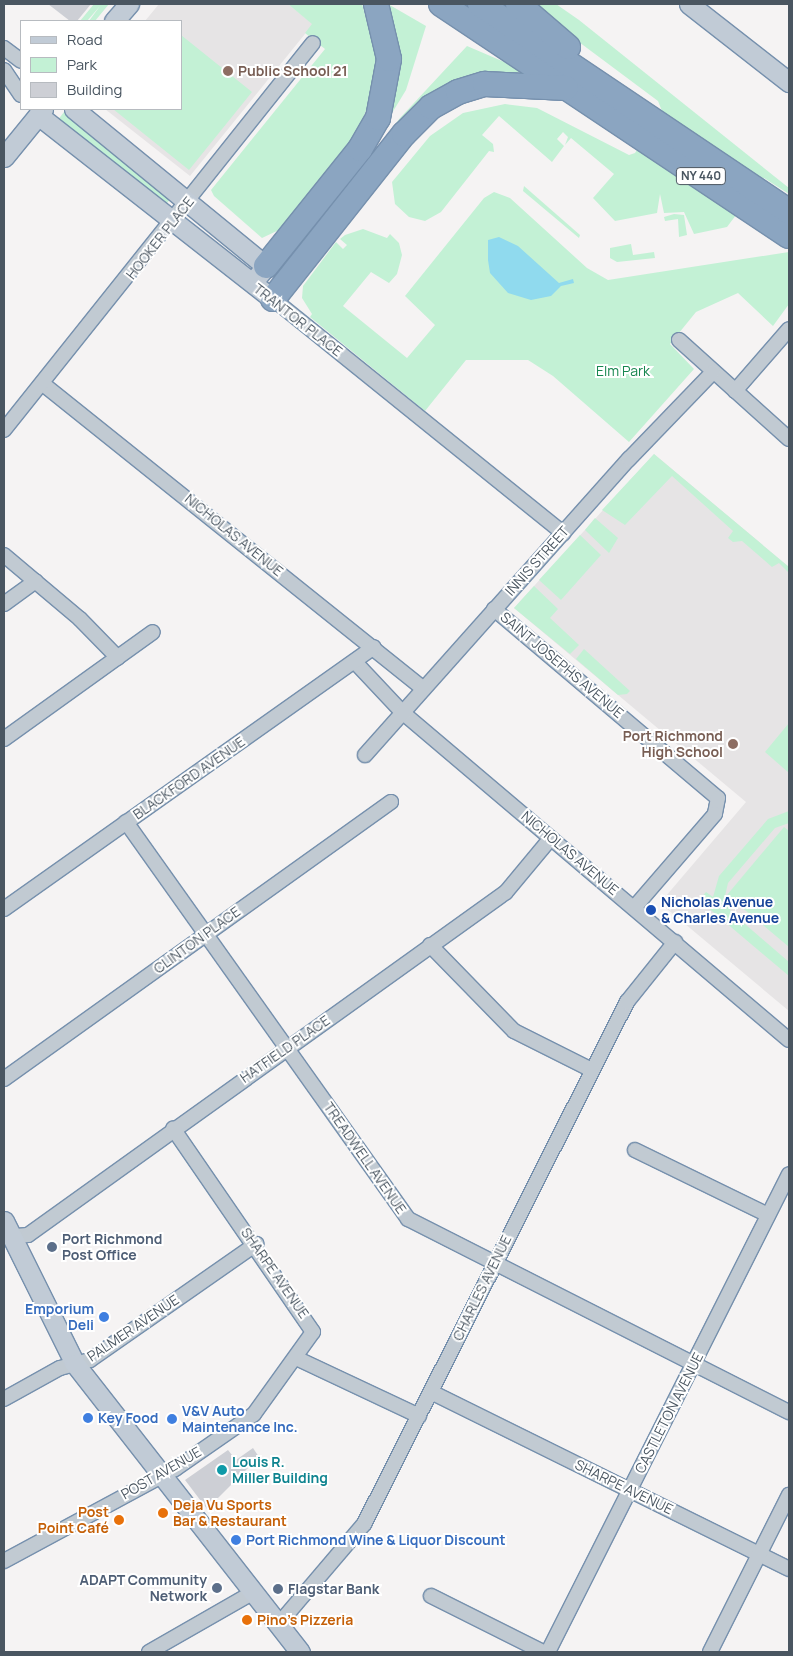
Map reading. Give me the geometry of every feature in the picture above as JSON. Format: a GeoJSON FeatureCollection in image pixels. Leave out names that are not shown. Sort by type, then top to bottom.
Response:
{"type":"FeatureCollection","features":[{"type":"Feature","properties":{"kind":"highway"},"geometry":{"type":"LineString","coordinates":[[259,275],[360,149],[378,118],[389,59],[376,4]]}},
{"type":"Feature","properties":{"kind":"highway","name":"NY 440"},"geometry":{"type":"LineString","coordinates":[[441,4],[570,88],[618,108],[789,212]]}},
{"type":"Feature","properties":{"kind":"highway","name":"NY 440"},"geometry":{"type":"LineString","coordinates":[[480,4],[789,236]]}},
{"type":"Feature","properties":{"kind":"highway"},"geometry":{"type":"LineString","coordinates":[[518,4],[599,70],[618,108]]}},
{"type":"Feature","properties":{"kind":"highway"},"geometry":{"type":"LineString","coordinates":[[273,299],[404,134],[431,107],[458,92],[485,84],[570,88]]}},
{"type":"Feature","properties":{"kind":"street"},"geometry":{"type":"LineString","coordinates":[[115,20],[129,4]]}},
{"type":"Feature","properties":{"kind":"street"},"geometry":{"type":"LineString","coordinates":[[689,4],[789,82]]}},
{"type":"Feature","properties":{"kind":"street","name":"HOOKER PLACE"},"geometry":{"type":"LineString","coordinates":[[4,430],[43,384],[313,44]]}},
{"type":"Feature","properties":{"kind":"street"},"geometry":{"type":"LineString","coordinates":[[4,48],[20,60]]}},
{"type":"Feature","properties":{"kind":"street"},"geometry":{"type":"LineString","coordinates":[[4,70],[20,94]]}},
{"type":"Feature","properties":{"kind":"street","name":"TRANTOR PLACE"},"geometry":{"type":"LineString","coordinates":[[75,110],[188,202],[259,275],[273,299],[563,533]]}},
{"type":"Feature","properties":{"kind":"street"},"geometry":{"type":"LineString","coordinates":[[4,157],[38,111]]}},
{"type":"Feature","properties":{"kind":"street","name":"TRANTOR PLACE"},"geometry":{"type":"LineString","coordinates":[[38,111],[172,222],[259,275]]}},
{"type":"Feature","properties":{"kind":"street"},"geometry":{"type":"LineString","coordinates":[[735,391],[789,329]]}},
{"type":"Feature","properties":{"kind":"street"},"geometry":{"type":"LineString","coordinates":[[679,340],[789,439]]}},
{"type":"Feature","properties":{"kind":"street","name":"INNIS STREET"},"geometry":{"type":"LineString","coordinates":[[364,754],[563,533],[713,372]]}},
{"type":"Feature","properties":{"kind":"street","name":"NICHOLAS AVENUE"},"geometry":{"type":"LineString","coordinates":[[43,384],[423,688]]}},
{"type":"Feature","properties":{"kind":"street"},"geometry":{"type":"LineString","coordinates":[[4,555],[118,658]]}},
{"type":"Feature","properties":{"kind":"street"},"geometry":{"type":"LineString","coordinates":[[4,604],[36,582]]}},
{"type":"Feature","properties":{"kind":"street","name":"SAINT JOSEPHS AVENUE"},"geometry":{"type":"LineString","coordinates":[[494,609],[716,794],[719,801],[715,814],[634,908]]}},
{"type":"Feature","properties":{"kind":"street"},"geometry":{"type":"LineString","coordinates":[[4,739],[154,632]]}},
{"type":"Feature","properties":{"kind":"street","name":"BLACKFORD AVENUE"},"geometry":{"type":"LineString","coordinates":[[4,909],[374,647]]}},
{"type":"Feature","properties":{"kind":"street","name":"NICHOLAS AVENUE"},"geometry":{"type":"LineString","coordinates":[[355,662],[402,712],[789,1040]]}},
{"type":"Feature","properties":{"kind":"street","name":"CLINTON PLACE"},"geometry":{"type":"LineString","coordinates":[[4,1079],[390,802]]}},
{"type":"Feature","properties":{"kind":"street","name":"TREADWELL AVENUE"},"geometry":{"type":"LineString","coordinates":[[126,822],[408,1219],[789,1412]]}},
{"type":"Feature","properties":{"kind":"street","name":"HATFIELD PLACE"},"geometry":{"type":"LineString","coordinates":[[6,1232],[28,1235],[173,1128],[506,892],[551,838]]}},
{"type":"Feature","properties":{"kind":"street","name":"CHARLES AVENUE"},"geometry":{"type":"LineString","coordinates":[[278,1626],[364,1524],[626,1002],[675,942]]}},
{"type":"Feature","properties":{"kind":"street"},"geometry":{"type":"LineString","coordinates":[[430,945],[514,1031],[592,1070]]}},
{"type":"Feature","properties":{"kind":"street","name":"SHARPE AVENUE"},"geometry":{"type":"LineString","coordinates":[[173,1128],[256,1244],[311,1326],[310,1340],[296,1358]]}},
{"type":"Feature","properties":{"kind":"street"},"geometry":{"type":"LineString","coordinates":[[635,1150],[768,1215]]}},
{"type":"Feature","properties":{"kind":"street","name":"CASTLETON AVENUE"},"geometry":{"type":"LineString","coordinates":[[548,1652],[789,1174]]}},
{"type":"Feature","properties":{"kind":"street"},"geometry":{"type":"LineString","coordinates":[[6,1232],[75,1364],[252,1593],[300,1652]]}},
{"type":"Feature","properties":{"kind":"street","name":"PALMER AVENUE"},"geometry":{"type":"LineString","coordinates":[[4,1399],[75,1364],[90,1360],[256,1244]]}},
{"type":"Feature","properties":{"kind":"street"},"geometry":{"type":"LineString","coordinates":[[296,1358],[419,1416]]}},
{"type":"Feature","properties":{"kind":"street","name":"POST AVENUE"},"geometry":{"type":"LineString","coordinates":[[4,1561],[161,1476],[254,1414],[296,1358]]}},
{"type":"Feature","properties":{"kind":"street","name":"SHARPE AVENUE"},"geometry":{"type":"LineString","coordinates":[[431,1392],[789,1569]]}},
{"type":"Feature","properties":{"kind":"street"},"geometry":{"type":"LineString","coordinates":[[710,1652],[789,1495]]}},
{"type":"Feature","properties":{"kind":"street"},"geometry":{"type":"LineString","coordinates":[[149,1652],[252,1593]]}},
{"type":"Feature","properties":{"kind":"street"},"geometry":{"type":"LineString","coordinates":[[431,1596],[543,1652]]}},
{"type":"Feature","properties":{"kind":"shaded area","name":"Public School 21"},"geometry":{"type":"Polygon","coordinates":[[[159,4],[288,4],[313,24],[190,176],[106,110],[182,110],[182,20],[146,20],[159,4]]]}},
{"type":"Feature","properties":{"kind":"shaded area","name":"Port Richmond High School"},"geometry":{"type":"Polygon","coordinates":[[[654,454],[789,567],[789,1011],[660,903],[746,802],[514,608],[654,454]]]}},
{"type":"Feature","properties":{"kind":"green space"},"geometry":{"type":"Polygon","coordinates":[[[94,4],[109,4],[96,20],[90,20],[100,6],[88,20],[81,20],[94,4]]]}},
{"type":"Feature","properties":{"kind":"green space"},"geometry":{"type":"Polygon","coordinates":[[[288,4],[362,4],[377,58],[375,87],[356,137],[281,229],[262,238],[214,196],[211,190],[325,49],[305,33],[312,24],[288,4]]]}},
{"type":"Feature","properties":{"kind":"green space"},"geometry":{"type":"Polygon","coordinates":[[[388,4],[426,26],[406,90],[389,118],[385,6],[388,4]]]}},
{"type":"Feature","properties":{"kind":"green space"},"geometry":{"type":"Polygon","coordinates":[[[528,4],[556,4],[579,20],[789,188],[789,194],[764,178],[727,227],[694,234],[684,212],[664,213],[660,194],[657,213],[615,221],[593,198],[614,174],[571,138],[565,145],[568,137],[563,132],[557,139],[564,146],[552,162],[499,116],[482,135],[493,144],[494,152],[489,151],[441,212],[425,221],[409,217],[395,204],[392,182],[430,136],[463,113],[505,104],[537,108],[629,155],[635,153],[662,111],[658,101],[528,4]]]}},
{"type":"Feature","properties":{"kind":"green space"},"geometry":{"type":"Polygon","coordinates":[[[182,36],[252,92],[189,170],[114,110],[182,110],[182,36]]]}},
{"type":"Feature","properties":{"kind":"green space"},"geometry":{"type":"Polygon","coordinates":[[[467,46],[509,64],[519,70],[517,74],[490,75],[352,181],[400,118],[467,46]]]}},
{"type":"Feature","properties":{"kind":"green space"},"geometry":{"type":"Polygon","coordinates":[[[64,112],[171,198],[164,207],[57,121],[64,112]]]}},
{"type":"Feature","properties":{"kind":"green space"},"geometry":{"type":"Polygon","coordinates":[[[524,186],[580,235],[579,238],[523,191],[524,186]]]}},
{"type":"Feature","properties":{"kind":"green space","name":"Elm Park"},"geometry":{"type":"Polygon","coordinates":[[[494,192],[510,198],[587,268],[608,280],[789,252],[789,304],[773,326],[738,293],[696,312],[670,344],[694,369],[629,442],[553,376],[528,360],[466,360],[425,411],[310,317],[312,314],[302,298],[303,286],[336,242],[343,249],[347,245],[340,239],[345,235],[363,229],[387,238],[390,234],[399,243],[402,255],[397,274],[389,283],[371,272],[343,306],[407,358],[435,325],[405,296],[484,198],[494,192]]]}},
{"type":"Feature","properties":{"kind":"green space"},"geometry":{"type":"Polygon","coordinates":[[[674,214],[684,215],[687,235],[679,237],[678,219],[665,221],[664,217],[674,214]]]}},
{"type":"Feature","properties":{"kind":"green space"},"geometry":{"type":"Polygon","coordinates":[[[631,244],[633,255],[654,252],[655,258],[617,262],[610,258],[610,248],[631,244]]]}},
{"type":"Feature","properties":{"kind":"green space"},"geometry":{"type":"Polygon","coordinates":[[[654,454],[789,567],[789,573],[779,563],[772,567],[742,541],[733,542],[728,538],[733,531],[672,476],[625,525],[602,510],[654,454]]]}},
{"type":"Feature","properties":{"kind":"green space"},"geometry":{"type":"Polygon","coordinates":[[[595,518],[618,538],[609,553],[585,530],[595,518]]]}},
{"type":"Feature","properties":{"kind":"green space"},"geometry":{"type":"Polygon","coordinates":[[[580,535],[601,555],[561,600],[539,580],[580,535]]]}},
{"type":"Feature","properties":{"kind":"green space"},"geometry":{"type":"Polygon","coordinates":[[[534,586],[558,609],[550,618],[579,645],[570,654],[514,608],[534,586]]]}},
{"type":"Feature","properties":{"kind":"green space"},"geometry":{"type":"Polygon","coordinates":[[[584,649],[630,691],[627,694],[618,695],[576,659],[584,649]]]}},
{"type":"Feature","properties":{"kind":"green space"},"geometry":{"type":"Polygon","coordinates":[[[789,723],[789,773],[765,752],[789,723]]]}},
{"type":"Feature","properties":{"kind":"green space"},"geometry":{"type":"Polygon","coordinates":[[[789,811],[789,823],[775,828],[728,883],[725,896],[731,912],[789,962],[789,976],[699,900],[706,892],[713,897],[719,876],[768,819],[789,811]]]}},
{"type":"Feature","properties":{"kind":"green space"},"geometry":{"type":"Polygon","coordinates":[[[784,827],[789,831],[789,947],[727,895],[784,827]]]}},
{"type":"Feature","properties":{"kind":"water"},"geometry":{"type":"Polygon","coordinates":[[[499,237],[518,246],[559,283],[573,279],[574,283],[561,286],[551,296],[531,300],[508,293],[490,273],[488,240],[499,237]]]}},
{"type":"Feature","properties":{"kind":"building"},"geometry":{"type":"Polygon","coordinates":[[[48,4],[91,4],[78,20],[69,20],[48,4]]]}},
{"type":"Feature","properties":{"kind":"building","name":"Louis R. Miller Building"},"geometry":{"type":"Polygon","coordinates":[[[253,1448],[259,1457],[207,1509],[185,1480],[228,1450],[236,1460],[253,1448]]]}},
{"type":"Feature","properties":{"kind":"place","name":"Public School 21"},"geometry":{"type":"Point","coordinates":[228,71]}},
{"type":"Feature","properties":{"kind":"place","name":"Port Richmond High School"},"geometry":{"type":"Point","coordinates":[733,744]}},
{"type":"Feature","properties":{"kind":"place","name":"Nicholas Avenue & Charles Avenue"},"geometry":{"type":"Point","coordinates":[651,910]}},
{"type":"Feature","properties":{"kind":"place","name":"Port Richmond Post Office"},"geometry":{"type":"Point","coordinates":[52,1247]}},
{"type":"Feature","properties":{"kind":"place","name":"Emporium Deli"},"geometry":{"type":"Point","coordinates":[104,1317]}},
{"type":"Feature","properties":{"kind":"place","name":"Key Food"},"geometry":{"type":"Point","coordinates":[88,1418]}},
{"type":"Feature","properties":{"kind":"place","name":"V&V Auto Maintenance Inc."},"geometry":{"type":"Point","coordinates":[172,1419]}},
{"type":"Feature","properties":{"kind":"place","name":"Louis R. Miller Building"},"geometry":{"type":"Point","coordinates":[222,1470]}},
{"type":"Feature","properties":{"kind":"place","name":"Deja Vu Sports Bar & Restaurant"},"geometry":{"type":"Point","coordinates":[163,1513]}},
{"type":"Feature","properties":{"kind":"place","name":"Post Point Café"},"geometry":{"type":"Point","coordinates":[119,1520]}},
{"type":"Feature","properties":{"kind":"place","name":"Port Richmond Wine & Liquor Discount"},"geometry":{"type":"Point","coordinates":[236,1540]}},
{"type":"Feature","properties":{"kind":"place","name":"ADAPT Community Network"},"geometry":{"type":"Point","coordinates":[217,1588]}},
{"type":"Feature","properties":{"kind":"place","name":"Flagstar Bank"},"geometry":{"type":"Point","coordinates":[278,1589]}},
{"type":"Feature","properties":{"kind":"place","name":"Pino's Pizzeria"},"geometry":{"type":"Point","coordinates":[247,1620]}}]}
